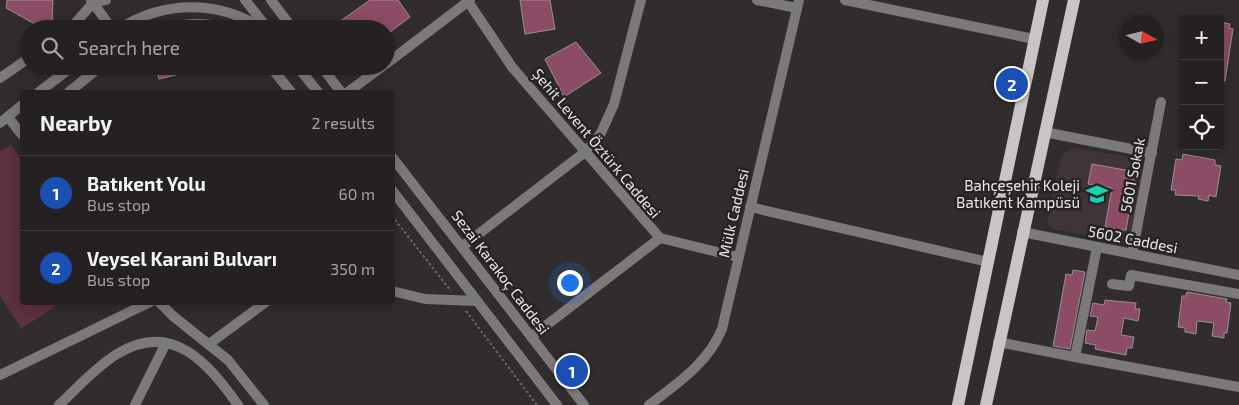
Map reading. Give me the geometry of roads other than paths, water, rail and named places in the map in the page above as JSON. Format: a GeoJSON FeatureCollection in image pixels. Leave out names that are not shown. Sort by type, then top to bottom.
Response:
{"type":"FeatureCollection","features":[{"type":"Feature","properties":{"kind":"main road"},"geometry":{"type":"LineString","coordinates":[[958,405],[1043,0]]}},
{"type":"Feature","properties":{"kind":"main road"},"geometry":{"type":"LineString","coordinates":[[986,405],[998,342],[1074,0]]}},
{"type":"Feature","properties":{"kind":"street"},"geometry":{"type":"LineString","coordinates":[[77,20],[92,1],[106,0]]}},
{"type":"Feature","properties":{"kind":"street"},"geometry":{"type":"LineString","coordinates":[[245,0],[261,20]]}},
{"type":"Feature","properties":{"kind":"street"},"geometry":{"type":"LineString","coordinates":[[271,0],[286,20]]}},
{"type":"Feature","properties":{"kind":"street"},"geometry":{"type":"LineString","coordinates":[[395,57],[468,0]]}},
{"type":"Feature","properties":{"kind":"street","name":"Şehit Levent Öztürk Caddesi"},"geometry":{"type":"LineString","coordinates":[[468,0],[512,66],[660,238],[738,257]]}},
{"type":"Feature","properties":{"kind":"street"},"geometry":{"type":"LineString","coordinates":[[463,246],[585,152],[601,133],[612,111],[640,0]]}},
{"type":"Feature","properties":{"kind":"street"},"geometry":{"type":"LineString","coordinates":[[757,0],[798,4]]}},
{"type":"Feature","properties":{"kind":"street"},"geometry":{"type":"LineString","coordinates":[[845,0],[1034,38]]}},
{"type":"Feature","properties":{"kind":"street"},"geometry":{"type":"LineString","coordinates":[[92,1],[106,20]]}},
{"type":"Feature","properties":{"kind":"street"},"geometry":{"type":"LineString","coordinates":[[136,20],[156,9],[184,3],[212,4],[234,10],[249,20]]}},
{"type":"Feature","properties":{"kind":"street","name":"Mülk Caddesi"},"geometry":{"type":"LineString","coordinates":[[649,405],[696,368],[716,344],[722,329],[798,4]]}},
{"type":"Feature","properties":{"kind":"street"},"geometry":{"type":"LineString","coordinates":[[0,78],[20,64]]}},
{"type":"Feature","properties":{"kind":"street"},"geometry":{"type":"LineString","coordinates":[[42,90],[61,75]]}},
{"type":"Feature","properties":{"kind":"street"},"geometry":{"type":"LineString","coordinates":[[71,90],[90,75]]}},
{"type":"Feature","properties":{"kind":"street"},"geometry":{"type":"LineString","coordinates":[[277,75],[289,90]]}},
{"type":"Feature","properties":{"kind":"street"},"geometry":{"type":"LineString","coordinates":[[304,75],[316,90]]}},
{"type":"Feature","properties":{"kind":"street"},"geometry":{"type":"LineString","coordinates":[[328,75],[339,90]]}},
{"type":"Feature","properties":{"kind":"street"},"geometry":{"type":"LineString","coordinates":[[351,90],[371,75]]}},
{"type":"Feature","properties":{"kind":"street","name":"5601 Sokak"},"geometry":{"type":"LineString","coordinates":[[1132,254],[1161,102]]}},
{"type":"Feature","properties":{"kind":"street"},"geometry":{"type":"LineString","coordinates":[[20,107],[4,120],[20,133]]}},
{"type":"Feature","properties":{"kind":"street"},"geometry":{"type":"LineString","coordinates":[[1044,132],[1152,153]]}},
{"type":"Feature","properties":{"kind":"street","name":"Sezai Karakoç Caddesi"},"geometry":{"type":"LineString","coordinates":[[395,161],[463,246],[584,405]]}},
{"type":"Feature","properties":{"kind":"street"},"geometry":{"type":"LineString","coordinates":[[395,194],[557,405]]}},
{"type":"Feature","properties":{"kind":"street"},"geometry":{"type":"LineString","coordinates":[[750,208],[988,262]]}},
{"type":"Feature","properties":{"kind":"street","name":"5602 Caddesi"},"geometry":{"type":"LineString","coordinates":[[1022,232],[1239,275]]}},
{"type":"Feature","properties":{"kind":"street"},"geometry":{"type":"LineString","coordinates":[[531,337],[660,238]]}},
{"type":"Feature","properties":{"kind":"street"},"geometry":{"type":"LineString","coordinates":[[1075,357],[1097,247]]}},
{"type":"Feature","properties":{"kind":"street"},"geometry":{"type":"LineString","coordinates":[[1112,284],[1128,286],[1131,276],[1239,294]]}},
{"type":"Feature","properties":{"kind":"street"},"geometry":{"type":"LineString","coordinates":[[395,292],[425,299],[477,301]]}},
{"type":"Feature","properties":{"kind":"street"},"geometry":{"type":"LineString","coordinates":[[0,375],[144,305]]}},
{"type":"Feature","properties":{"kind":"street"},"geometry":{"type":"LineString","coordinates":[[162,305],[172,316],[209,344],[239,371],[264,405]]}},
{"type":"Feature","properties":{"kind":"street"},"geometry":{"type":"LineString","coordinates":[[209,344],[262,305]]}},
{"type":"Feature","properties":{"kind":"street"},"geometry":{"type":"LineString","coordinates":[[59,405],[116,354],[145,342],[172,343],[202,360],[233,402]]}},
{"type":"Feature","properties":{"kind":"street"},"geometry":{"type":"LineString","coordinates":[[998,342],[1239,387]]}},
{"type":"Feature","properties":{"kind":"street"},"geometry":{"type":"LineString","coordinates":[[135,405],[166,343]]}},
{"type":"Feature","properties":{"kind":"place","name":"Veysel Karani Bulvarı"},"geometry":{"type":"Point","coordinates":[1012,84]}},
{"type":"Feature","properties":{"kind":"place","name":"Bahçeşehir Koleji Batıkent Kampüsü"},"geometry":{"type":"Point","coordinates":[1097,194]}},
{"type":"Feature","properties":{"kind":"place","name":"Batıkent Yolu"},"geometry":{"type":"Point","coordinates":[572,371]}}]}
